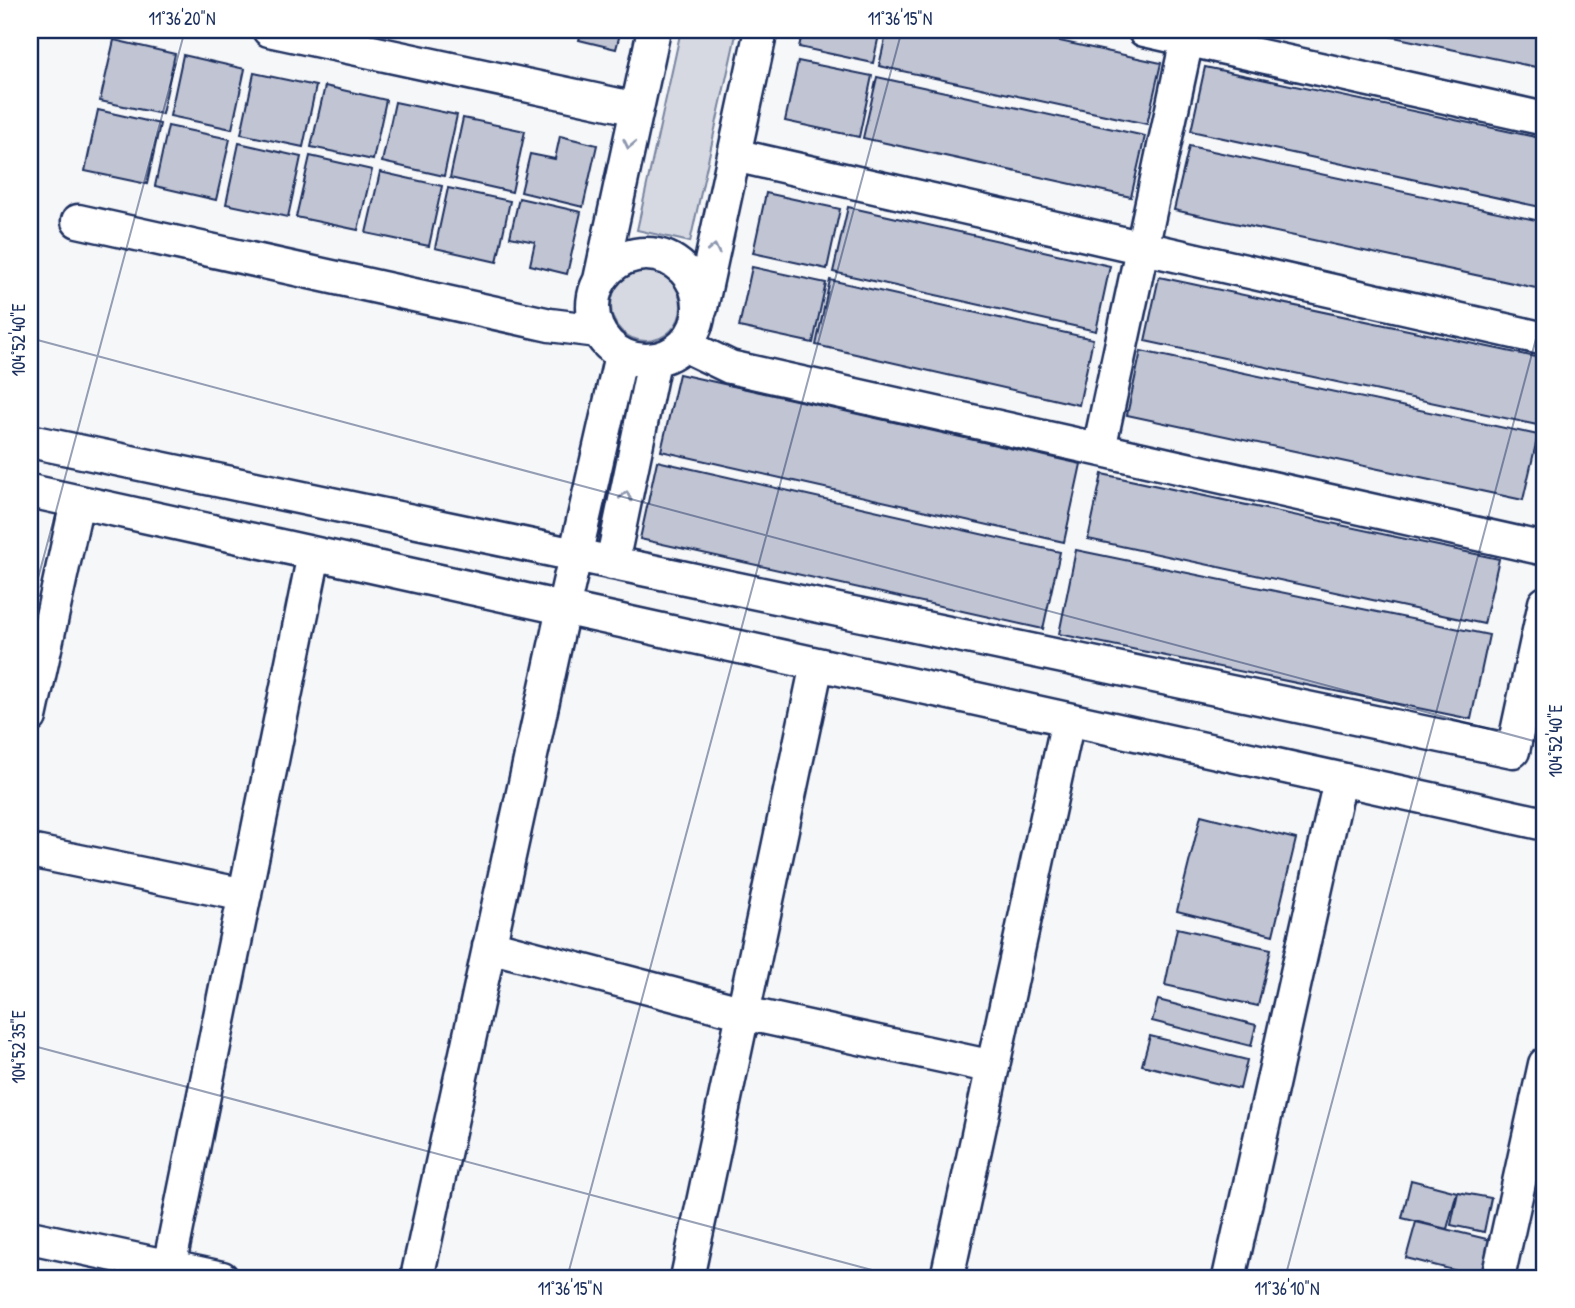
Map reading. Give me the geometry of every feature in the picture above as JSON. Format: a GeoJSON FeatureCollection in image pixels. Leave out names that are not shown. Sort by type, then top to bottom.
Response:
{"type":"FeatureCollection","features":[{"type":"Feature","properties":{"kind":"street"},"geometry":{"type":"LineString","coordinates":[[269,30],[637,109]]}},
{"type":"Feature","properties":{"kind":"street"},"geometry":{"type":"LineString","coordinates":[[654,30],[600,280],[593,298],[598,331],[608,345],[621,355],[654,361],[670,355],[684,345],[694,332],[761,30]]}},
{"type":"Feature","properties":{"kind":"street"},"geometry":{"type":"LineString","coordinates":[[1144,30],[1188,34],[1545,119]]}},
{"type":"Feature","properties":{"kind":"street"},"geometry":{"type":"LineString","coordinates":[[1099,449],[1188,34]]}},
{"type":"Feature","properties":{"kind":"street"},"geometry":{"type":"LineString","coordinates":[[734,155],[1545,340]]}},
{"type":"Feature","properties":{"kind":"street"},"geometry":{"type":"LineString","coordinates":[[78,221],[536,322],[598,331]]}},
{"type":"Feature","properties":{"kind":"street"},"geometry":{"type":"LineString","coordinates":[[600,280],[612,266],[628,256],[646,253],[664,256],[681,265],[693,279],[699,297],[699,316]]}},
{"type":"Feature","properties":{"kind":"street"},"geometry":{"type":"LineString","coordinates":[[684,345],[730,367],[1545,549]]}},
{"type":"Feature","properties":{"kind":"street"},"geometry":{"type":"LineString","coordinates":[[417,1278],[621,355]]}},
{"type":"Feature","properties":{"kind":"street"},"geometry":{"type":"LineString","coordinates":[[612,563],[654,361]]}},
{"type":"Feature","properties":{"kind":"street"},"geometry":{"type":"LineString","coordinates":[[30,441],[1513,751],[1545,603]]}},
{"type":"Feature","properties":{"kind":"street"},"geometry":{"type":"LineString","coordinates":[[30,491],[1545,824]]}},
{"type":"Feature","properties":{"kind":"street"},"geometry":{"type":"LineString","coordinates":[[30,717],[77,502]]}},
{"type":"Feature","properties":{"kind":"street"},"geometry":{"type":"LineString","coordinates":[[169,1267],[314,554]]}},
{"type":"Feature","properties":{"kind":"street"},"geometry":{"type":"LineString","coordinates":[[687,1278],[817,664]]}},
{"type":"Feature","properties":{"kind":"street"},"geometry":{"type":"LineString","coordinates":[[947,1278],[1068,720]]}},
{"type":"Feature","properties":{"kind":"street"},"geometry":{"type":"LineString","coordinates":[[1229,1278],[1340,780]]}},
{"type":"Feature","properties":{"kind":"street"},"geometry":{"type":"LineString","coordinates":[[30,851],[245,895]]}},
{"type":"Feature","properties":{"kind":"street"},"geometry":{"type":"LineString","coordinates":[[489,946],[744,1013],[993,1068]]}},
{"type":"Feature","properties":{"kind":"street"},"geometry":{"type":"LineString","coordinates":[[1498,1278],[1545,1064]]}},
{"type":"Feature","properties":{"kind":"street"},"geometry":{"type":"LineString","coordinates":[[30,1237],[222,1278]]}},
{"type":"Feature","properties":{"kind":"shaded area"},"geometry":{"type":"Polygon","coordinates":[[[681,30],[737,30],[690,242],[637,230],[681,30]]]}},
{"type":"Feature","properties":{"kind":"shaded area"},"geometry":{"type":"Polygon","coordinates":[[[646,271],[671,281],[681,306],[671,331],[646,341],[621,331],[611,306],[621,281],[646,271]]]}},
{"type":"Feature","properties":{"kind":"building"},"geometry":{"type":"Polygon","coordinates":[[[582,30],[621,30],[616,49],[579,40],[582,30]]]}},
{"type":"Feature","properties":{"kind":"building"},"geometry":{"type":"Polygon","coordinates":[[[803,30],[880,30],[873,63],[799,47],[803,30]]]}},
{"type":"Feature","properties":{"kind":"building"},"geometry":{"type":"Polygon","coordinates":[[[887,30],[1009,30],[1161,63],[1147,124],[879,66],[887,30]]]}},
{"type":"Feature","properties":{"kind":"building"},"geometry":{"type":"Polygon","coordinates":[[[1361,30],[1545,30],[1545,69],[1361,30]]]}},
{"type":"Feature","properties":{"kind":"building"},"geometry":{"type":"Polygon","coordinates":[[[114,40],[175,54],[162,114],[100,101],[114,40]]]}},
{"type":"Feature","properties":{"kind":"building"},"geometry":{"type":"Polygon","coordinates":[[[183,55],[245,69],[232,129],[170,116],[183,55]]]}},
{"type":"Feature","properties":{"kind":"building"},"geometry":{"type":"Polygon","coordinates":[[[798,61],[872,76],[859,137],[785,121],[798,61]]]}},
{"type":"Feature","properties":{"kind":"building"},"geometry":{"type":"Polygon","coordinates":[[[1205,67],[1545,139],[1545,208],[1191,131],[1205,67]]]}},
{"type":"Feature","properties":{"kind":"building"},"geometry":{"type":"Polygon","coordinates":[[[254,73],[316,86],[303,147],[241,134],[254,73]]]}},
{"type":"Feature","properties":{"kind":"building"},"geometry":{"type":"Polygon","coordinates":[[[877,77],[1145,136],[1131,197],[863,138],[877,77]]]}},
{"type":"Feature","properties":{"kind":"building"},"geometry":{"type":"Polygon","coordinates":[[[325,86],[386,100],[373,160],[311,147],[325,86]]]}},
{"type":"Feature","properties":{"kind":"building"},"geometry":{"type":"Polygon","coordinates":[[[395,102],[457,115],[444,176],[382,162],[395,102]]]}},
{"type":"Feature","properties":{"kind":"building"},"geometry":{"type":"Polygon","coordinates":[[[98,110],[160,124],[147,184],[85,171],[98,110]]]}},
{"type":"Feature","properties":{"kind":"building"},"geometry":{"type":"Polygon","coordinates":[[[463,118],[525,131],[512,192],[450,178],[463,118]]]}},
{"type":"Feature","properties":{"kind":"building"},"geometry":{"type":"Polygon","coordinates":[[[168,126],[230,139],[216,200],[155,186],[168,126]]]}},
{"type":"Feature","properties":{"kind":"building"},"geometry":{"type":"Polygon","coordinates":[[[560,136],[597,145],[583,207],[521,192],[530,154],[555,159],[560,136]]]}},
{"type":"Feature","properties":{"kind":"building"},"geometry":{"type":"Polygon","coordinates":[[[239,143],[301,157],[288,217],[226,204],[239,143]]]}},
{"type":"Feature","properties":{"kind":"building"},"geometry":{"type":"Polygon","coordinates":[[[1189,146],[1545,222],[1545,290],[1174,210],[1189,146]]]}},
{"type":"Feature","properties":{"kind":"building"},"geometry":{"type":"Polygon","coordinates":[[[310,156],[372,170],[358,230],[296,217],[310,156]]]}},
{"type":"Feature","properties":{"kind":"building"},"geometry":{"type":"Polygon","coordinates":[[[380,172],[442,186],[429,246],[366,233],[380,172]]]}},
{"type":"Feature","properties":{"kind":"building"},"geometry":{"type":"Polygon","coordinates":[[[448,188],[510,201],[497,262],[435,248],[448,188]]]}},
{"type":"Feature","properties":{"kind":"building"},"geometry":{"type":"Polygon","coordinates":[[[766,193],[840,209],[827,269],[753,253],[766,193]]]}},
{"type":"Feature","properties":{"kind":"building"},"geometry":{"type":"Polygon","coordinates":[[[519,198],[581,212],[567,274],[530,265],[535,242],[510,237],[519,198]]]}},
{"type":"Feature","properties":{"kind":"building"},"geometry":{"type":"Polygon","coordinates":[[[848,207],[1110,266],[1096,331],[833,272],[848,207]]]}},
{"type":"Feature","properties":{"kind":"building"},"geometry":{"type":"Polygon","coordinates":[[[752,267],[826,283],[813,343],[739,327],[752,267]]]}},
{"type":"Feature","properties":{"kind":"building"},"geometry":{"type":"Polygon","coordinates":[[[1159,277],[1545,359],[1545,410],[1542,426],[1145,341],[1159,277]]]}},
{"type":"Feature","properties":{"kind":"building"},"geometry":{"type":"Polygon","coordinates":[[[830,280],[1093,339],[1079,405],[816,345],[830,280]]]}},
{"type":"Feature","properties":{"kind":"building"},"geometry":{"type":"Polygon","coordinates":[[[1141,351],[1538,435],[1523,500],[1127,415],[1141,351]]]}},
{"type":"Feature","properties":{"kind":"building"},"geometry":{"type":"Polygon","coordinates":[[[679,374],[1081,464],[1064,542],[661,451],[679,374]]]}},
{"type":"Feature","properties":{"kind":"building"},"geometry":{"type":"Polygon","coordinates":[[[657,461],[1060,552],[1043,629],[640,539],[657,461]]]}},
{"type":"Feature","properties":{"kind":"building"},"geometry":{"type":"Polygon","coordinates":[[[1102,474],[1499,559],[1484,624],[1088,539],[1102,474]]]}},
{"type":"Feature","properties":{"kind":"building"},"geometry":{"type":"Polygon","coordinates":[[[1076,550],[1489,635],[1471,719],[1059,634],[1076,550]]]}},
{"type":"Feature","properties":{"kind":"building"},"geometry":{"type":"Polygon","coordinates":[[[1201,815],[1296,839],[1273,935],[1177,911],[1201,815]]]}},
{"type":"Feature","properties":{"kind":"building"},"geometry":{"type":"Polygon","coordinates":[[[1177,928],[1271,949],[1258,1006],[1165,985],[1177,928]]]}},
{"type":"Feature","properties":{"kind":"building"},"geometry":{"type":"Polygon","coordinates":[[[1158,1000],[1256,1025],[1251,1046],[1152,1021],[1158,1000]]]}},
{"type":"Feature","properties":{"kind":"building"},"geometry":{"type":"Polygon","coordinates":[[[1150,1036],[1247,1060],[1240,1089],[1142,1065],[1150,1036]]]}},
{"type":"Feature","properties":{"kind":"building"},"geometry":{"type":"Polygon","coordinates":[[[1411,1180],[1457,1192],[1447,1229],[1402,1218],[1411,1180]]]}},
{"type":"Feature","properties":{"kind":"building"},"geometry":{"type":"Polygon","coordinates":[[[1458,1192],[1491,1198],[1484,1232],[1451,1225],[1458,1192]]]}},
{"type":"Feature","properties":{"kind":"building"},"geometry":{"type":"Polygon","coordinates":[[[1416,1222],[1495,1241],[1485,1278],[1406,1258],[1416,1222]]]}}]}
